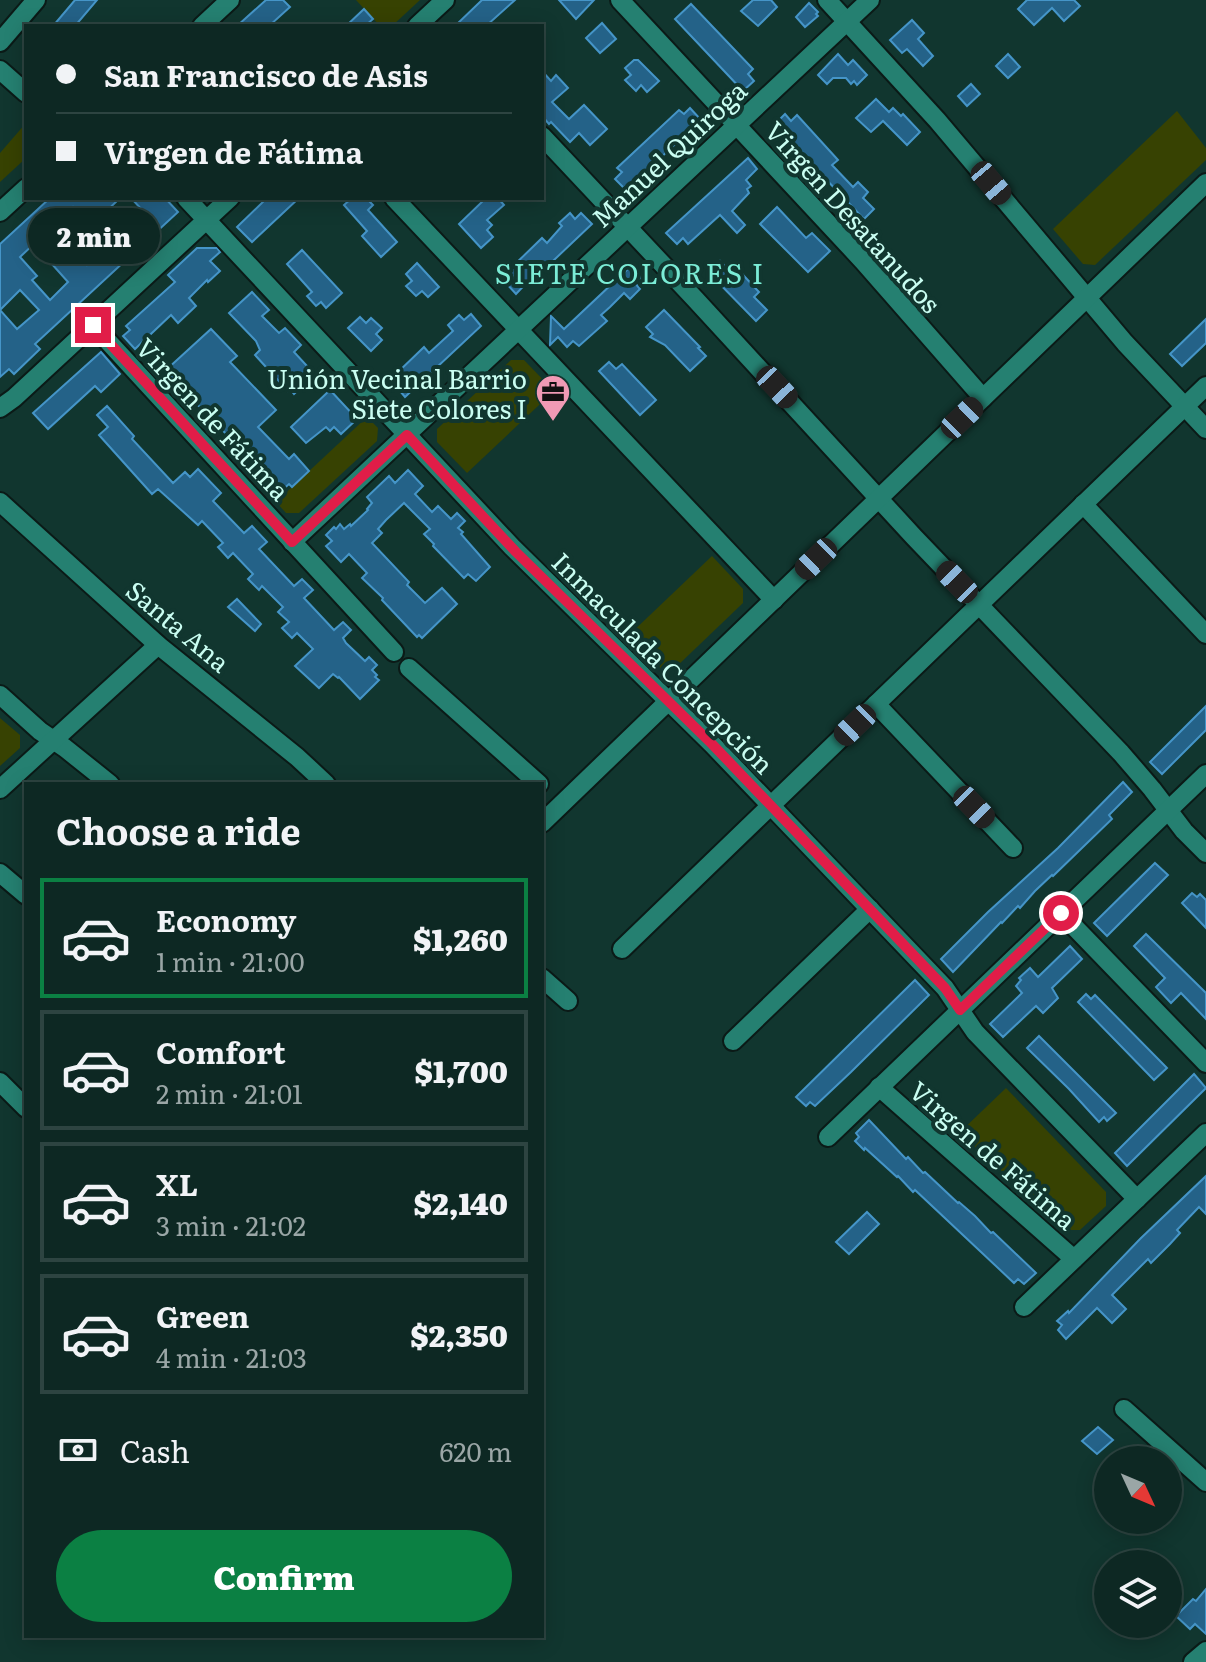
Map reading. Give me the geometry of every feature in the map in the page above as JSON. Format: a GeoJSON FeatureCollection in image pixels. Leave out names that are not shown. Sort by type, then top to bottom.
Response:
{"type":"FeatureCollection","features":[{"type":"Feature","properties":{"kind":"street"},"geometry":{"type":"LineString","coordinates":[[0,42],[36,0]]}},
{"type":"Feature","properties":{"kind":"street"},"geometry":{"type":"LineString","coordinates":[[204,24],[230,0]]}},
{"type":"Feature","properties":{"kind":"street"},"geometry":{"type":"LineString","coordinates":[[428,22],[445,0]]}},
{"type":"Feature","properties":{"kind":"street","name":"Virgen Desatanudos"},"geometry":{"type":"LineString","coordinates":[[620,0],[863,261],[983,398]]}},
{"type":"Feature","properties":{"kind":"street"},"geometry":{"type":"LineString","coordinates":[[827,0],[937,120],[1125,343],[1206,429]]}},
{"type":"Feature","properties":{"kind":"street","name":"Manuel Quiroga"},"geometry":{"type":"LineString","coordinates":[[292,542],[870,0]]}},
{"type":"Feature","properties":{"kind":"street"},"geometry":{"type":"LineString","coordinates":[[0,70],[24,91]]}},
{"type":"Feature","properties":{"kind":"street"},"geometry":{"type":"LineString","coordinates":[[544,138],[1121,753],[1184,831],[1206,853]]}},
{"type":"Feature","properties":{"kind":"street"},"geometry":{"type":"LineString","coordinates":[[544,821],[1206,183]]}},
{"type":"Feature","properties":{"kind":"street"},"geometry":{"type":"LineString","coordinates":[[0,212],[24,190]]}},
{"type":"Feature","properties":{"kind":"street","name":"Inmaculada Concepción"},"geometry":{"type":"LineString","coordinates":[[188,200],[516,552],[668,701],[870,909],[945,988],[975,1032],[1137,1199]]}},
{"type":"Feature","properties":{"kind":"street"},"geometry":{"type":"LineString","coordinates":[[0,408],[228,200]]}},
{"type":"Feature","properties":{"kind":"street"},"geometry":{"type":"LineString","coordinates":[[396,200],[774,600]]}},
{"type":"Feature","properties":{"kind":"street","name":"Virgen de Fátima"},"geometry":{"type":"LineString","coordinates":[[93,325],[394,652]]}},
{"type":"Feature","properties":{"kind":"street"},"geometry":{"type":"LineString","coordinates":[[622,949],[1206,386]]}},
{"type":"Feature","properties":{"kind":"street","name":"Santa Ana"},"geometry":{"type":"LineString","coordinates":[[0,502],[158,645],[324,782]]}},
{"type":"Feature","properties":{"kind":"street"},"geometry":{"type":"LineString","coordinates":[[1083,504],[1206,634]]}},
{"type":"Feature","properties":{"kind":"street"},"geometry":{"type":"LineString","coordinates":[[0,789],[158,645]]}},
{"type":"Feature","properties":{"kind":"street"},"geometry":{"type":"LineString","coordinates":[[409,668],[536,782]]}},
{"type":"Feature","properties":{"kind":"street"},"geometry":{"type":"LineString","coordinates":[[0,695],[40,731],[107,782]]}},
{"type":"Feature","properties":{"kind":"street"},"geometry":{"type":"LineString","coordinates":[[876,704],[1013,848]]}},
{"type":"Feature","properties":{"kind":"street"},"geometry":{"type":"LineString","coordinates":[[828,1137],[1206,774]]}},
{"type":"Feature","properties":{"kind":"street"},"geometry":{"type":"LineString","coordinates":[[544,789],[561,804]]}},
{"type":"Feature","properties":{"kind":"street"},"geometry":{"type":"LineString","coordinates":[[0,873],[24,893]]}},
{"type":"Feature","properties":{"kind":"street"},"geometry":{"type":"LineString","coordinates":[[733,1041],[870,909]]}},
{"type":"Feature","properties":{"kind":"street"},"geometry":{"type":"LineString","coordinates":[[1061,913],[1206,1063]]}},
{"type":"Feature","properties":{"kind":"street"},"geometry":{"type":"LineString","coordinates":[[544,980],[568,1001]]}},
{"type":"Feature","properties":{"kind":"street"},"geometry":{"type":"LineString","coordinates":[[0,1082],[24,1106]]}},
{"type":"Feature","properties":{"kind":"street","name":"Virgen de Fátima"},"geometry":{"type":"LineString","coordinates":[[879,1087],[1074,1259]]}},
{"type":"Feature","properties":{"kind":"street"},"geometry":{"type":"LineString","coordinates":[[1024,1307],[1206,1133]]}},
{"type":"Feature","properties":{"kind":"street"},"geometry":{"type":"LineString","coordinates":[[1124,1409],[1206,1482]]}},
{"type":"Feature","properties":{"kind":"street"},"geometry":{"type":"LineString","coordinates":[[1193,1662],[1206,1651]]}},
{"type":"Feature","properties":{"kind":"green space"},"geometry":{"type":"Polygon","coordinates":[[[356,0],[420,0],[394,24],[378,24],[356,0]]]}},
{"type":"Feature","properties":{"kind":"green space"},"geometry":{"type":"Polygon","coordinates":[[[1177,111],[1206,148],[1206,160],[1095,265],[1083,264],[1053,229],[1177,111]]]}},
{"type":"Feature","properties":{"kind":"green space"},"geometry":{"type":"Polygon","coordinates":[[[24,125],[24,160],[0,182],[0,153],[24,125]]]}},
{"type":"Feature","properties":{"kind":"green space"},"geometry":{"type":"Polygon","coordinates":[[[511,360],[524,360],[554,391],[467,473],[437,442],[437,429],[511,360]]]}},
{"type":"Feature","properties":{"kind":"green space"},"geometry":{"type":"Polygon","coordinates":[[[367,417],[378,428],[377,441],[299,513],[286,513],[276,502],[367,417]]]}},
{"type":"Feature","properties":{"kind":"green space"},"geometry":{"type":"Polygon","coordinates":[[[712,556],[743,589],[743,603],[674,669],[661,669],[628,636],[712,556]]]}},
{"type":"Feature","properties":{"kind":"green space"},"geometry":{"type":"Polygon","coordinates":[[[0,718],[20,735],[20,748],[0,766],[0,718]]]}},
{"type":"Feature","properties":{"kind":"green space"},"geometry":{"type":"Polygon","coordinates":[[[1006,1088],[1106,1192],[1106,1206],[1080,1230],[1067,1230],[958,1134],[1006,1088]]]}},
{"type":"Feature","properties":{"kind":"building"},"geometry":{"type":"Polygon","coordinates":[[[75,0],[97,0],[77,24],[55,24],[75,0]]]}},
{"type":"Feature","properties":{"kind":"building"},"geometry":{"type":"Polygon","coordinates":[[[266,0],[283,0],[290,7],[271,24],[239,24],[266,0]]]}},
{"type":"Feature","properties":{"kind":"building"},"geometry":{"type":"Polygon","coordinates":[[[482,0],[515,0],[488,24],[457,24],[482,0]]]}},
{"type":"Feature","properties":{"kind":"building"},"geometry":{"type":"Polygon","coordinates":[[[559,0],[594,0],[576,19],[559,0]]]}},
{"type":"Feature","properties":{"kind":"building"},"geometry":{"type":"Polygon","coordinates":[[[753,0],[771,0],[777,7],[758,26],[741,11],[753,0]]]}},
{"type":"Feature","properties":{"kind":"building"},"geometry":{"type":"Polygon","coordinates":[[[1027,0],[1074,0],[1080,6],[1064,21],[1052,8],[1034,25],[1018,9],[1027,0]]]}},
{"type":"Feature","properties":{"kind":"building"},"geometry":{"type":"Polygon","coordinates":[[[809,3],[818,16],[805,27],[796,17],[809,3]]]}},
{"type":"Feature","properties":{"kind":"building"},"geometry":{"type":"Polygon","coordinates":[[[691,4],[753,69],[748,74],[754,81],[743,91],[675,19],[691,4]]]}},
{"type":"Feature","properties":{"kind":"building"},"geometry":{"type":"Polygon","coordinates":[[[364,9],[373,19],[367,24],[348,24],[364,9]]]}},
{"type":"Feature","properties":{"kind":"building"},"geometry":{"type":"Polygon","coordinates":[[[912,20],[924,33],[918,39],[933,56],[923,66],[907,49],[902,53],[890,40],[912,20]]]}},
{"type":"Feature","properties":{"kind":"building"},"geometry":{"type":"Polygon","coordinates":[[[602,23],[616,39],[600,53],[586,38],[602,23]]]}},
{"type":"Feature","properties":{"kind":"building"},"geometry":{"type":"Polygon","coordinates":[[[838,54],[848,65],[853,60],[867,75],[857,85],[846,78],[833,78],[827,84],[818,75],[838,54]]]}},
{"type":"Feature","properties":{"kind":"building"},"geometry":{"type":"Polygon","coordinates":[[[1008,54],[1020,67],[1008,78],[996,66],[1008,54]]]}},
{"type":"Feature","properties":{"kind":"building"},"geometry":{"type":"Polygon","coordinates":[[[638,60],[659,81],[647,92],[641,85],[636,91],[625,80],[631,75],[625,68],[638,60]]]}},
{"type":"Feature","properties":{"kind":"building"},"geometry":{"type":"Polygon","coordinates":[[[544,73],[551,81],[556,75],[568,88],[552,102],[569,119],[584,105],[607,129],[590,145],[579,133],[570,142],[551,122],[549,124],[544,118],[544,73]]]}},
{"type":"Feature","properties":{"kind":"building"},"geometry":{"type":"Polygon","coordinates":[[[971,84],[980,94],[967,106],[958,96],[971,84]]]}},
{"type":"Feature","properties":{"kind":"building"},"geometry":{"type":"Polygon","coordinates":[[[876,99],[889,112],[893,108],[901,116],[903,114],[920,132],[907,145],[883,121],[871,132],[856,118],[876,99]]]}},
{"type":"Feature","properties":{"kind":"building"},"geometry":{"type":"Polygon","coordinates":[[[690,108],[701,120],[626,190],[615,179],[622,172],[617,168],[679,110],[684,114],[690,108]]]}},
{"type":"Feature","properties":{"kind":"building"},"geometry":{"type":"Polygon","coordinates":[[[785,114],[791,121],[797,115],[838,160],[832,165],[853,187],[858,182],[868,192],[863,198],[874,209],[864,219],[774,125],[785,114]]]}},
{"type":"Feature","properties":{"kind":"building"},"geometry":{"type":"Polygon","coordinates":[[[748,158],[757,169],[746,180],[751,186],[747,189],[749,193],[732,211],[745,225],[737,233],[720,215],[688,244],[683,238],[677,244],[666,233],[748,158]]]}},
{"type":"Feature","properties":{"kind":"building"},"geometry":{"type":"Polygon","coordinates":[[[48,200],[118,200],[91,226],[73,207],[20,257],[37,276],[32,280],[50,300],[68,282],[51,263],[70,245],[87,265],[144,212],[133,200],[167,200],[178,212],[35,344],[40,349],[14,374],[9,369],[0,377],[0,244],[48,200]],[[20,290],[0,310],[17,329],[39,310],[20,290]]]}},
{"type":"Feature","properties":{"kind":"building"},"geometry":{"type":"Polygon","coordinates":[[[265,200],[297,200],[252,242],[237,227],[265,200]]]}},
{"type":"Feature","properties":{"kind":"building"},"geometry":{"type":"Polygon","coordinates":[[[350,200],[368,200],[373,205],[368,210],[397,242],[381,257],[362,236],[367,231],[344,205],[350,200]]]}},
{"type":"Feature","properties":{"kind":"building"},"geometry":{"type":"Polygon","coordinates":[[[484,200],[500,200],[504,205],[487,220],[492,225],[487,230],[493,237],[481,248],[459,224],[484,200]]]}},
{"type":"Feature","properties":{"kind":"building"},"geometry":{"type":"Polygon","coordinates":[[[777,207],[806,238],[812,233],[830,251],[808,272],[760,224],[777,207]]]}},
{"type":"Feature","properties":{"kind":"building"},"geometry":{"type":"Polygon","coordinates":[[[570,213],[575,219],[581,213],[592,224],[516,294],[506,283],[513,276],[508,271],[542,238],[547,243],[562,226],[559,223],[570,213]]]}},
{"type":"Feature","properties":{"kind":"building"},"geometry":{"type":"Polygon","coordinates":[[[197,248],[217,248],[220,252],[210,261],[220,271],[189,298],[196,306],[178,323],[171,315],[135,349],[123,336],[130,330],[126,326],[175,282],[168,275],[197,248]]]}},
{"type":"Feature","properties":{"kind":"building"},"geometry":{"type":"Polygon","coordinates":[[[302,250],[342,293],[326,308],[321,302],[316,306],[307,296],[312,292],[287,264],[302,250]]]}},
{"type":"Feature","properties":{"kind":"building"},"geometry":{"type":"Polygon","coordinates":[[[720,261],[726,267],[731,262],[759,292],[754,297],[767,310],[756,321],[708,272],[720,261]]]}},
{"type":"Feature","properties":{"kind":"building"},"geometry":{"type":"Polygon","coordinates":[[[417,263],[439,287],[428,297],[422,291],[416,296],[406,286],[412,281],[406,274],[417,263]]]}},
{"type":"Feature","properties":{"kind":"building"},"geometry":{"type":"Polygon","coordinates":[[[631,266],[642,277],[635,283],[640,289],[630,299],[624,293],[601,315],[607,321],[579,346],[573,341],[567,347],[558,337],[550,345],[551,316],[564,329],[631,266]]]}},
{"type":"Feature","properties":{"kind":"building"},"geometry":{"type":"Polygon","coordinates":[[[252,292],[269,310],[262,316],[279,333],[285,328],[301,345],[294,352],[313,376],[294,394],[255,355],[260,350],[256,341],[229,313],[252,292]]]}},
{"type":"Feature","properties":{"kind":"building"},"geometry":{"type":"Polygon","coordinates":[[[664,310],[706,356],[690,371],[665,345],[650,337],[653,334],[646,327],[664,310]]]}},
{"type":"Feature","properties":{"kind":"building"},"geometry":{"type":"Polygon","coordinates":[[[471,314],[481,326],[405,397],[395,385],[401,379],[396,374],[424,347],[429,353],[453,331],[448,325],[459,315],[464,320],[471,314]]]}},
{"type":"Feature","properties":{"kind":"building"},"geometry":{"type":"Polygon","coordinates":[[[360,317],[366,323],[371,318],[382,328],[376,334],[382,340],[371,351],[348,328],[360,317]]]}},
{"type":"Feature","properties":{"kind":"building"},"geometry":{"type":"Polygon","coordinates":[[[1206,319],[1206,343],[1182,366],[1170,354],[1206,319]]]}},
{"type":"Feature","properties":{"kind":"building"},"geometry":{"type":"Polygon","coordinates":[[[211,329],[237,356],[230,362],[276,410],[258,427],[289,459],[294,454],[309,471],[292,487],[289,484],[280,492],[276,487],[269,494],[253,477],[260,470],[238,446],[182,389],[177,394],[164,381],[171,375],[166,370],[211,329]]]}},
{"type":"Feature","properties":{"kind":"building"},"geometry":{"type":"Polygon","coordinates":[[[101,352],[120,374],[101,392],[95,386],[48,429],[33,413],[101,352]]]}},
{"type":"Feature","properties":{"kind":"building"},"geometry":{"type":"Polygon","coordinates":[[[609,362],[616,369],[622,364],[656,400],[640,415],[599,371],[609,362]]]}},
{"type":"Feature","properties":{"kind":"building"},"geometry":{"type":"Polygon","coordinates":[[[330,390],[357,419],[341,434],[334,427],[330,431],[326,427],[306,443],[291,427],[330,390]]]}},
{"type":"Feature","properties":{"kind":"building"},"geometry":{"type":"Polygon","coordinates":[[[107,406],[134,436],[132,439],[173,483],[185,472],[190,477],[198,469],[221,493],[213,501],[244,533],[252,526],[267,542],[259,549],[294,586],[302,579],[313,590],[304,598],[334,630],[343,622],[351,630],[343,638],[365,661],[369,657],[377,665],[372,670],[379,680],[360,699],[339,677],[333,674],[319,688],[295,666],[313,649],[297,633],[292,638],[282,628],[289,622],[278,612],[283,607],[262,586],[259,590],[248,579],[253,574],[233,553],[228,558],[218,547],[223,543],[202,521],[198,525],[158,489],[152,494],[99,435],[108,427],[97,415],[107,406]]]}},
{"type":"Feature","properties":{"kind":"building"},"geometry":{"type":"Polygon","coordinates":[[[408,470],[423,486],[415,494],[432,512],[438,506],[451,519],[457,513],[465,521],[458,528],[463,532],[461,534],[490,567],[476,581],[468,574],[464,578],[433,546],[424,534],[430,529],[404,503],[386,520],[378,529],[382,533],[372,543],[409,582],[407,585],[425,603],[442,588],[457,604],[422,638],[417,637],[362,578],[367,573],[349,554],[341,562],[326,546],[332,541],[326,535],[340,524],[344,529],[351,526],[372,503],[367,497],[389,476],[395,483],[408,470]]]}},
{"type":"Feature","properties":{"kind":"building"},"geometry":{"type":"Polygon","coordinates":[[[237,599],[261,624],[255,631],[228,607],[237,599]]]}},
{"type":"Feature","properties":{"kind":"building"},"geometry":{"type":"Polygon","coordinates":[[[1206,706],[1206,730],[1162,774],[1150,762],[1206,706]]]}},
{"type":"Feature","properties":{"kind":"building"},"geometry":{"type":"Polygon","coordinates":[[[1123,782],[1132,792],[1109,815],[1112,819],[1020,908],[1018,906],[1001,922],[953,972],[941,959],[1123,782]]]}},
{"type":"Feature","properties":{"kind":"building"},"geometry":{"type":"Polygon","coordinates":[[[1155,863],[1168,875],[1107,936],[1094,923],[1155,863]]]}},
{"type":"Feature","properties":{"kind":"building"},"geometry":{"type":"Polygon","coordinates":[[[1192,893],[1197,897],[1200,894],[1206,900],[1206,928],[1182,903],[1192,893]]]}},
{"type":"Feature","properties":{"kind":"building"},"geometry":{"type":"Polygon","coordinates":[[[1146,934],[1206,993],[1206,1019],[1181,993],[1171,1003],[1156,987],[1165,978],[1134,946],[1146,934]]]}},
{"type":"Feature","properties":{"kind":"building"},"geometry":{"type":"Polygon","coordinates":[[[1070,946],[1082,959],[1052,988],[1058,998],[1043,1013],[1036,1006],[1003,1037],[990,1024],[1022,993],[1016,986],[1021,980],[1019,978],[1030,968],[1038,977],[1070,946]]]}},
{"type":"Feature","properties":{"kind":"building"},"geometry":{"type":"Polygon","coordinates":[[[915,980],[929,995],[851,1072],[815,1106],[810,1102],[806,1106],[796,1097],[915,980]]]}},
{"type":"Feature","properties":{"kind":"building"},"geometry":{"type":"Polygon","coordinates":[[[1086,994],[1091,999],[1095,995],[1167,1068],[1154,1080],[1078,1002],[1086,994]]]}},
{"type":"Feature","properties":{"kind":"building"},"geometry":{"type":"Polygon","coordinates":[[[1039,1036],[1116,1113],[1107,1121],[1104,1117],[1099,1122],[1027,1048],[1039,1036]]]}},
{"type":"Feature","properties":{"kind":"building"},"geometry":{"type":"Polygon","coordinates":[[[1194,1074],[1206,1088],[1127,1166],[1115,1153],[1194,1074]]]}},
{"type":"Feature","properties":{"kind":"building"},"geometry":{"type":"Polygon","coordinates":[[[869,1120],[906,1159],[908,1157],[1036,1273],[1024,1284],[1018,1279],[1014,1283],[915,1190],[913,1192],[864,1150],[855,1141],[859,1137],[856,1133],[869,1120]]]}},
{"type":"Feature","properties":{"kind":"building"},"geometry":{"type":"Polygon","coordinates":[[[1206,1176],[1206,1214],[1199,1207],[1177,1230],[1180,1233],[1170,1244],[1151,1263],[1148,1259],[1112,1295],[1126,1309],[1112,1323],[1097,1308],[1066,1339],[1058,1330],[1062,1325],[1057,1321],[1069,1313],[1206,1176]]]}},
{"type":"Feature","properties":{"kind":"building"},"geometry":{"type":"Polygon","coordinates":[[[867,1212],[879,1224],[849,1254],[836,1242],[867,1212]]]}},
{"type":"Feature","properties":{"kind":"building"},"geometry":{"type":"Polygon","coordinates":[[[1098,1427],[1113,1440],[1106,1446],[1094,1446],[1094,1451],[1082,1441],[1098,1427]]]}},
{"type":"Feature","properties":{"kind":"building"},"geometry":{"type":"Polygon","coordinates":[[[1206,1589],[1206,1634],[1195,1624],[1190,1629],[1182,1622],[1182,1610],[1193,1599],[1196,1601],[1206,1589]]]}},
{"type":"Feature","properties":{"kind":"place","name":"Unión Vecinal Barrio Siete Colores I"},"geometry":{"type":"Point","coordinates":[553,423]}},
{"type":"Feature","properties":{"kind":"district","name":"SIETE COLORES I"},"geometry":{"type":"Point","coordinates":[630,272]}},
{"type":"Feature","properties":{"kind":"route"},"geometry":{"type":"LineString","coordinates":[[93,325],[292,542],[407,435],[516,552],[712,744],[945,988],[960,1010],[1061,913]]}}]}
